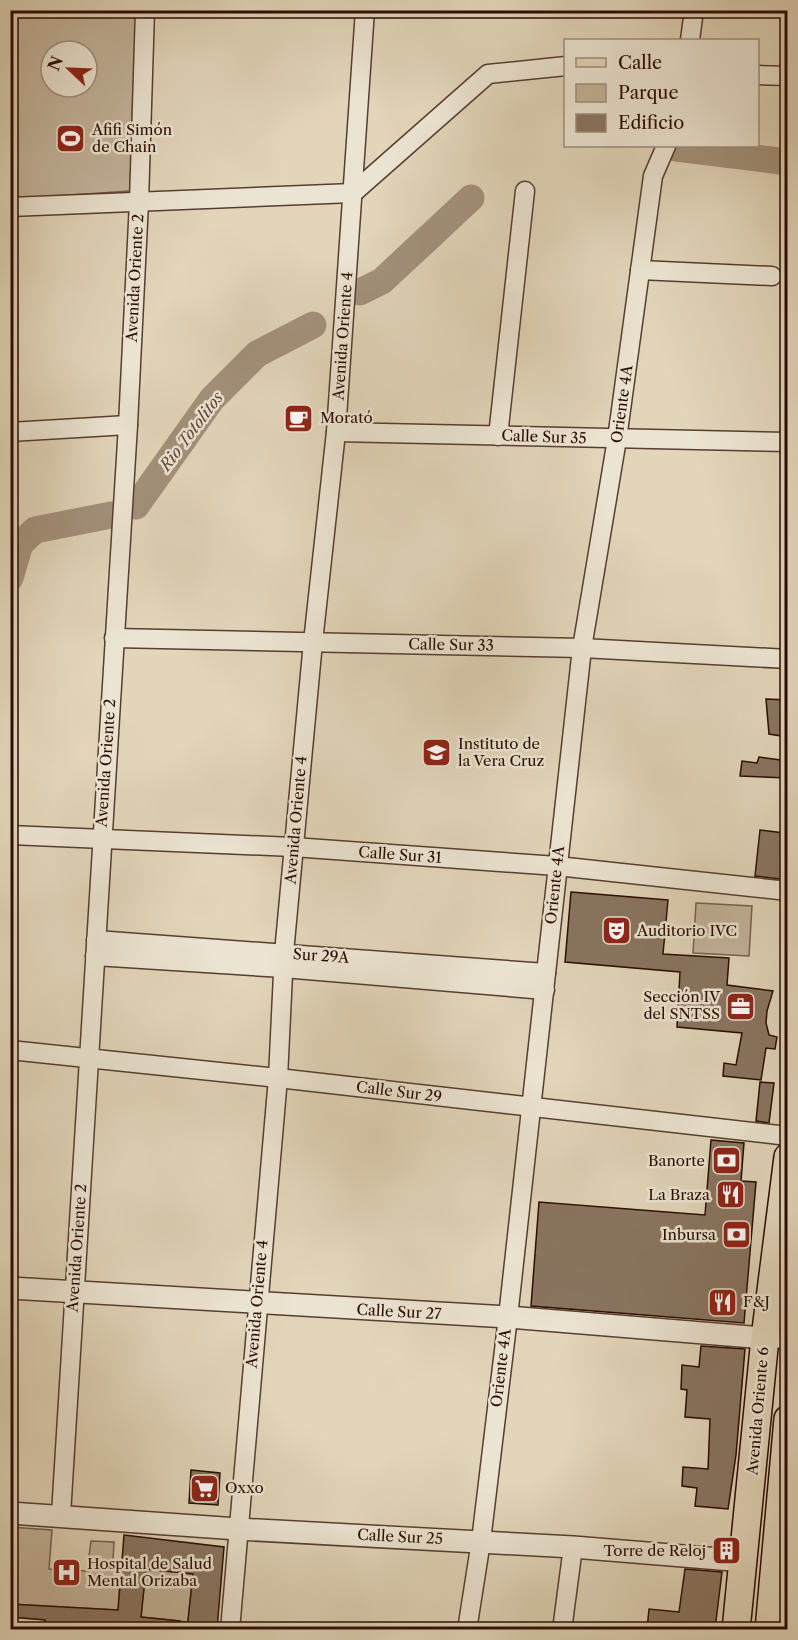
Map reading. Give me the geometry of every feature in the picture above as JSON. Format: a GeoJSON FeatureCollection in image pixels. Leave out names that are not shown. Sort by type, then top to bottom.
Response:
{"type":"FeatureCollection","features":[{"type":"Feature","properties":{"kind":"main road","name":"Avenida Oriente 6"},"geometry":{"type":"LineString","coordinates":[[736,1629],[752,1470],[776,1339],[788,1157]]}},
{"type":"Feature","properties":{"kind":"main road","name":"Avenida Oriente 6"},"geometry":{"type":"LineString","coordinates":[[768,1629],[780,1569],[788,1419]]}},
{"type":"Feature","properties":{"kind":"main road"},"geometry":{"type":"LineString","coordinates":[[752,1470],[759,1483],[757,1541],[780,1569]]}},
{"type":"Feature","properties":{"kind":"main road"},"geometry":{"type":"LineString","coordinates":[[744,1561],[759,1589],[755,1629]]}},
{"type":"Feature","properties":{"kind":"street","name":"Avenida Oriente 2"},"geometry":{"type":"LineString","coordinates":[[61,1515],[128,425],[145,10]]}},
{"type":"Feature","properties":{"kind":"street","name":"Avenida Oriente 4"},"geometry":{"type":"LineString","coordinates":[[230,1629],[278,1078],[283,960],[293,847],[336,432],[365,10]]}},
{"type":"Feature","properties":{"kind":"street"},"geometry":{"type":"LineString","coordinates":[[690,39],[694,10]]}},
{"type":"Feature","properties":{"kind":"street"},"geometry":{"type":"LineString","coordinates":[[10,207],[353,193],[488,75],[564,66]]}},
{"type":"Feature","properties":{"kind":"street"},"geometry":{"type":"LineString","coordinates":[[759,75],[788,76]]}},
{"type":"Feature","properties":{"kind":"street","name":"Oriente 4A"},"geometry":{"type":"LineString","coordinates":[[468,1629],[508,1317],[582,648],[617,440],[653,176],[666,147]]}},
{"type":"Feature","properties":{"kind":"street"},"geometry":{"type":"LineString","coordinates":[[498,436],[525,191]]}},
{"type":"Feature","properties":{"kind":"street"},"geometry":{"type":"LineString","coordinates":[[640,270],[772,276]]}},
{"type":"Feature","properties":{"kind":"street"},"geometry":{"type":"LineString","coordinates":[[10,432],[128,425]]}},
{"type":"Feature","properties":{"kind":"street","name":"Calle Sur 35"},"geometry":{"type":"LineString","coordinates":[[336,432],[788,442]]}},
{"type":"Feature","properties":{"kind":"street","name":"Calle Sur 33"},"geometry":{"type":"LineString","coordinates":[[114,638],[582,648],[788,659]]}},
{"type":"Feature","properties":{"kind":"street","name":"Calle Sur 31"},"geometry":{"type":"LineString","coordinates":[[10,835],[293,847],[557,866],[788,891]]}},
{"type":"Feature","properties":{"kind":"street","name":"Sur 29A"},"geometry":{"type":"LineString","coordinates":[[95,948],[283,960],[545,982]]}},
{"type":"Feature","properties":{"kind":"street","name":"Calle Sur 29"},"geometry":{"type":"LineString","coordinates":[[10,1050],[788,1136]]}},
{"type":"Feature","properties":{"kind":"street","name":"Calle Sur 27"},"geometry":{"type":"LineString","coordinates":[[10,1288],[508,1317],[776,1339]]}},
{"type":"Feature","properties":{"kind":"street","name":"Calle Sur 25"},"geometry":{"type":"LineString","coordinates":[[10,1513],[238,1529],[573,1547],[744,1561],[780,1569]]}},
{"type":"Feature","properties":{"kind":"street"},"geometry":{"type":"LineString","coordinates":[[562,1629],[573,1547]]}},
{"type":"Feature","properties":{"kind":"green space","name":"Afifi Simón de Chain"},"geometry":{"type":"Polygon","coordinates":[[[11,11],[136,11],[130,191],[11,199],[11,11]]]}},
{"type":"Feature","properties":{"kind":"green space"},"geometry":{"type":"Polygon","coordinates":[[[696,903],[752,906],[749,956],[693,953],[696,903]]]}},
{"type":"Feature","properties":{"kind":"green space"},"geometry":{"type":"Polygon","coordinates":[[[10,1527],[52,1530],[49,1569],[87,1571],[91,1541],[114,1542],[113,1560],[122,1560],[118,1610],[11,1604],[10,1527]]]}},
{"type":"Feature","properties":{"kind":"green space"},"geometry":{"type":"Polygon","coordinates":[[[146,1569],[193,1574],[188,1622],[141,1617],[146,1569]]]}},
{"type":"Feature","properties":{"kind":"building"},"geometry":{"type":"Polygon","coordinates":[[[766,699],[788,700],[788,737],[769,734],[766,699]]]}},
{"type":"Feature","properties":{"kind":"building"},"geometry":{"type":"Polygon","coordinates":[[[759,757],[788,761],[788,778],[740,776],[742,761],[757,763],[759,757]]]}},
{"type":"Feature","properties":{"kind":"building"},"geometry":{"type":"Polygon","coordinates":[[[760,830],[784,833],[781,865],[788,866],[788,880],[755,876],[760,830]]]}},
{"type":"Feature","properties":{"kind":"building"},"geometry":{"type":"Polygon","coordinates":[[[571,892],[668,900],[663,954],[729,958],[727,985],[773,991],[766,1023],[769,1035],[777,1037],[775,1049],[766,1048],[761,1080],[723,1076],[724,1063],[736,1065],[742,1033],[677,1027],[680,972],[565,962],[571,892]]]}},
{"type":"Feature","properties":{"kind":"building"},"geometry":{"type":"Polygon","coordinates":[[[760,1082],[774,1083],[769,1123],[756,1121],[760,1082]]]}},
{"type":"Feature","properties":{"kind":"building"},"geometry":{"type":"Polygon","coordinates":[[[711,1140],[744,1143],[741,1181],[756,1182],[744,1323],[531,1306],[539,1202],[705,1215],[711,1140]]]}},
{"type":"Feature","properties":{"kind":"building"},"geometry":{"type":"Polygon","coordinates":[[[701,1346],[745,1349],[736,1455],[728,1509],[695,1506],[697,1488],[682,1486],[683,1467],[708,1469],[710,1419],[685,1417],[687,1390],[681,1389],[682,1365],[699,1367],[701,1346]]]}},
{"type":"Feature","properties":{"kind":"building","name":"Oxxo"},"geometry":{"type":"Polygon","coordinates":[[[191,1470],[220,1473],[218,1505],[189,1503],[191,1470]]]}},
{"type":"Feature","properties":{"kind":"building"},"geometry":{"type":"Polygon","coordinates":[[[124,1535],[224,1547],[217,1629],[187,1629],[193,1574],[146,1569],[141,1617],[180,1621],[179,1629],[45,1629],[45,1620],[10,1617],[10,1604],[118,1610],[124,1535]]]}},
{"type":"Feature","properties":{"kind":"building"},"geometry":{"type":"Polygon","coordinates":[[[685,1569],[722,1572],[715,1629],[647,1629],[649,1609],[679,1612],[685,1569]]]}},
{"type":"Feature","properties":{"kind":"waterway","name":"Rio Totolitos"},"geometry":{"type":"LineString","coordinates":[[676,148],[788,162]]}},
{"type":"Feature","properties":{"kind":"waterway","name":"Rio Totolitos"},"geometry":{"type":"LineString","coordinates":[[360,292],[382,281],[471,198]]}},
{"type":"Feature","properties":{"kind":"waterway","name":"Rio Totolitos"},"geometry":{"type":"LineString","coordinates":[[136,506],[212,399],[257,354],[313,325]]}},
{"type":"Feature","properties":{"kind":"waterway","name":"Rio Totolitos"},"geometry":{"type":"LineString","coordinates":[[10,578],[20,544],[35,530],[111,515]]}},
{"type":"Feature","properties":{"kind":"place","name":"Afifi Simón de Chain"},"geometry":{"type":"Point","coordinates":[71,139]}},
{"type":"Feature","properties":{"kind":"place","name":"Morató"},"geometry":{"type":"Point","coordinates":[299,418]}},
{"type":"Feature","properties":{"kind":"place","name":"Instituto de la Vera Cruz"},"geometry":{"type":"Point","coordinates":[437,753]}},
{"type":"Feature","properties":{"kind":"place","name":"Auditorio IVC"},"geometry":{"type":"Point","coordinates":[616,931]}},
{"type":"Feature","properties":{"kind":"place","name":"Sección IV del SNTSS"},"geometry":{"type":"Point","coordinates":[741,1006]}},
{"type":"Feature","properties":{"kind":"place","name":"Banorte"},"geometry":{"type":"Point","coordinates":[726,1161]}},
{"type":"Feature","properties":{"kind":"place","name":"La Braza"},"geometry":{"type":"Point","coordinates":[731,1195]}},
{"type":"Feature","properties":{"kind":"place","name":"Inbursa"},"geometry":{"type":"Point","coordinates":[737,1235]}},
{"type":"Feature","properties":{"kind":"place","name":"F&J"},"geometry":{"type":"Point","coordinates":[722,1302]}},
{"type":"Feature","properties":{"kind":"place","name":"Oxxo"},"geometry":{"type":"Point","coordinates":[204,1488]}},
{"type":"Feature","properties":{"kind":"place","name":"Torre de Reloj"},"geometry":{"type":"Point","coordinates":[727,1551]}},
{"type":"Feature","properties":{"kind":"place","name":"Hospital de Salud Mental Orizaba"},"geometry":{"type":"Point","coordinates":[66,1573]}}]}
